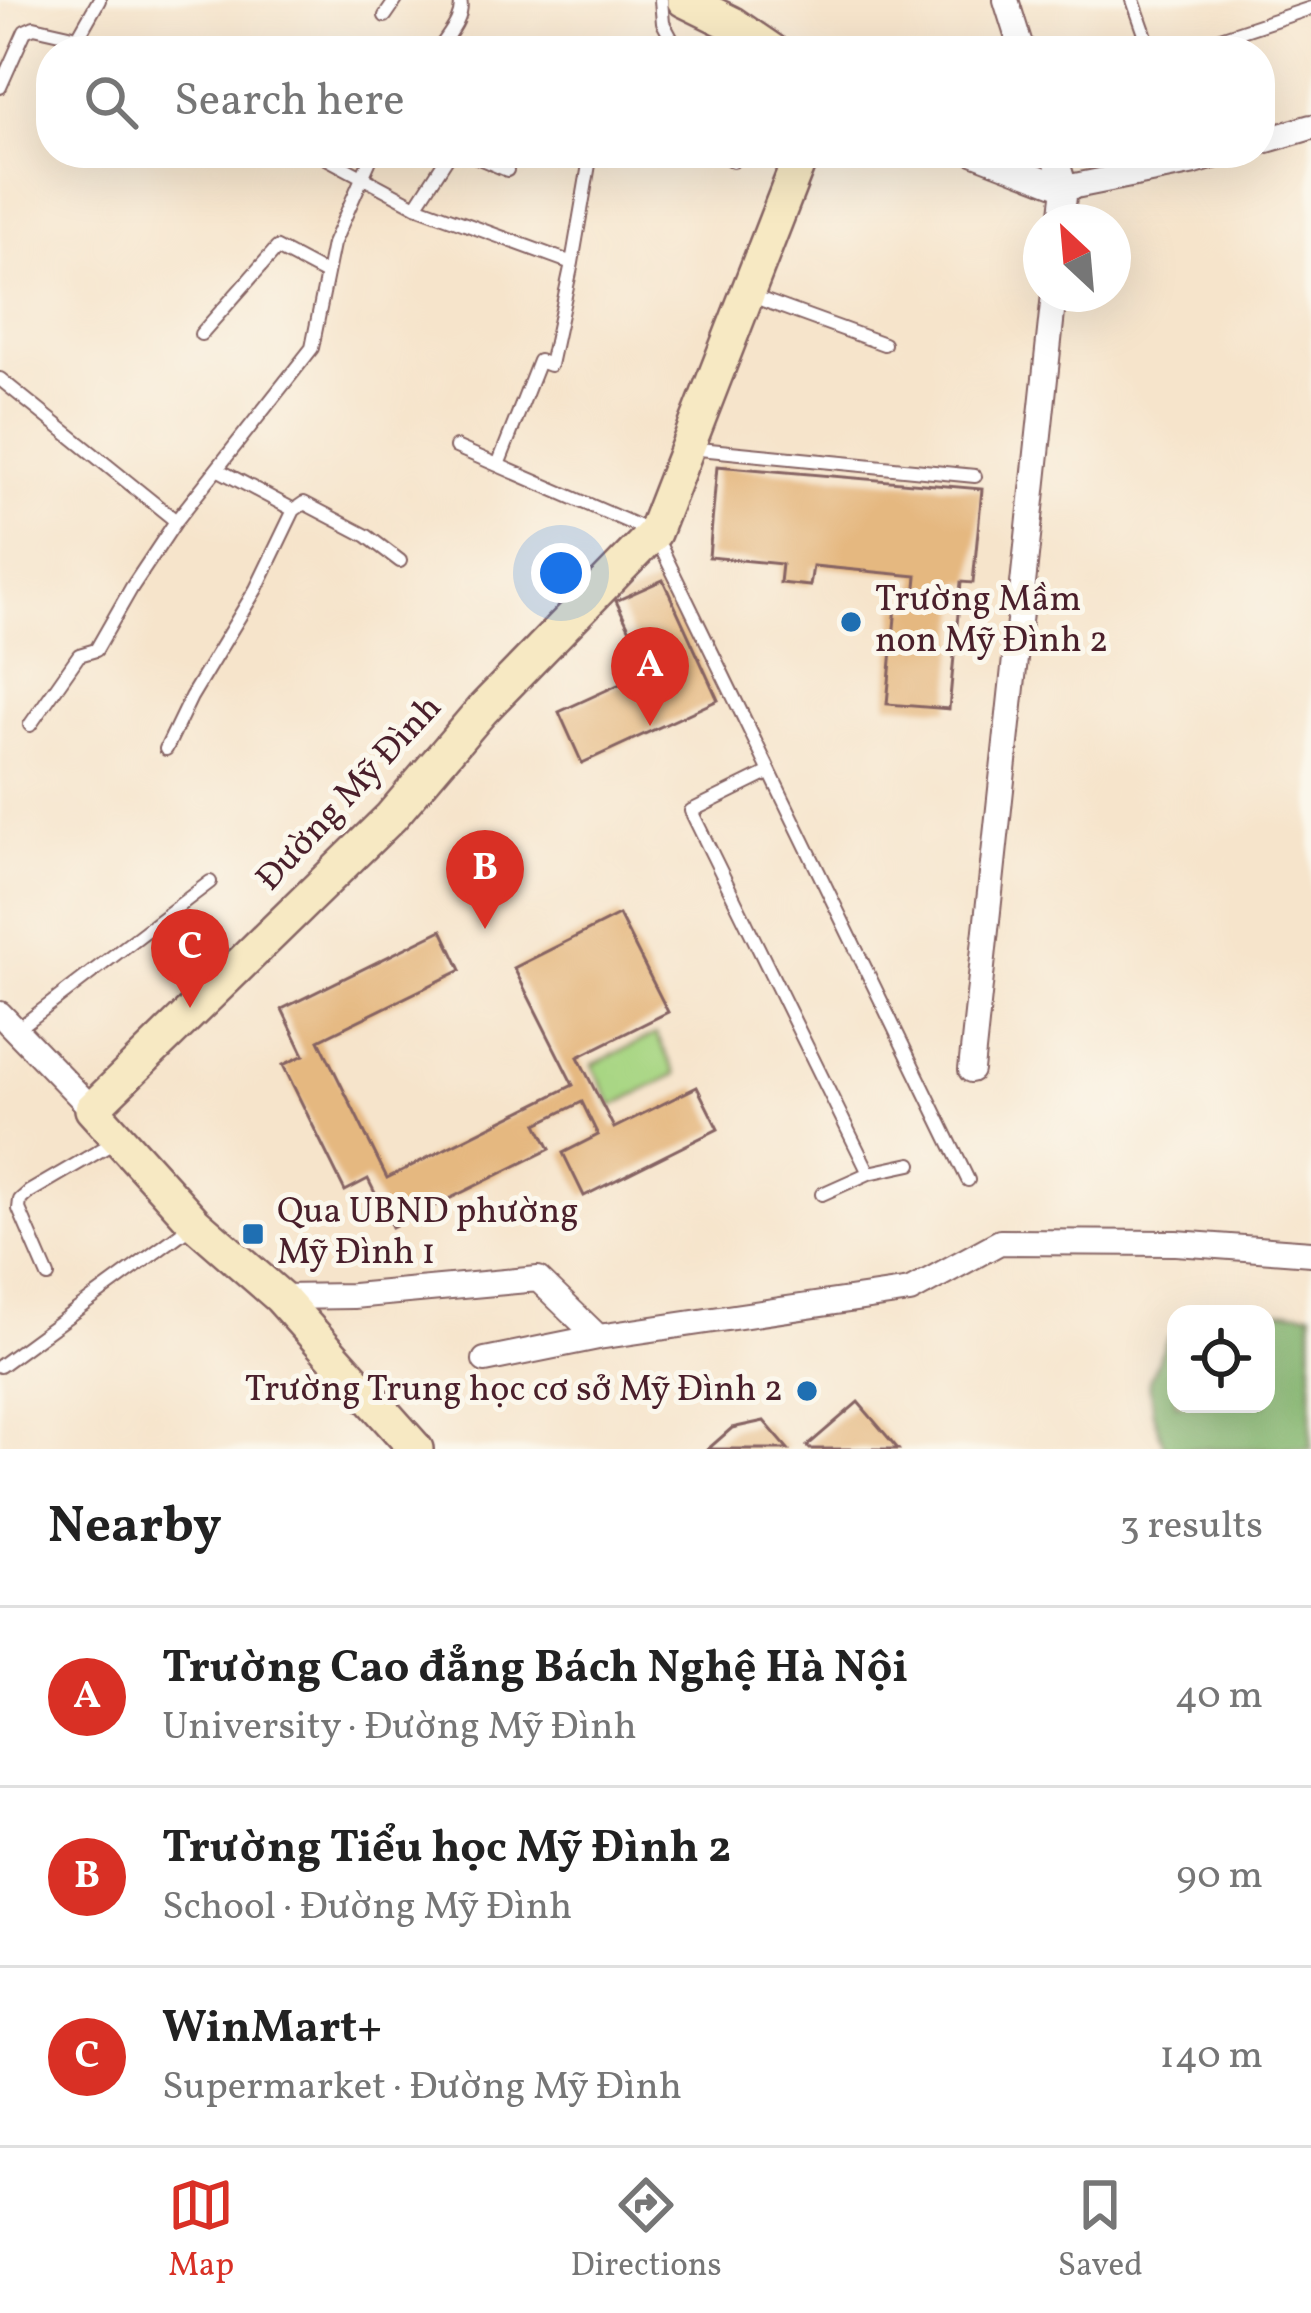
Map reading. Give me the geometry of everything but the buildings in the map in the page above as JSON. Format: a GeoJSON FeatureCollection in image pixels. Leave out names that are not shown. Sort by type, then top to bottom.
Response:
{"type":"FeatureCollection","features":[{"type":"Feature","properties":{"kind":"street"},"geometry":{"type":"LineString","coordinates":[[684,0],[734,17],[755,36]]}},
{"type":"Feature","properties":{"kind":"street"},"geometry":{"type":"LineString","coordinates":[[1006,0],[1017,36]]}},
{"type":"Feature","properties":{"kind":"street"},"geometry":{"type":"LineString","coordinates":[[1275,138],[1311,127]]}},
{"type":"Feature","properties":{"kind":"street","name":"Đường Mỹ Đình"},"geometry":{"type":"LineString","coordinates":[[92,1109],[391,817],[482,710],[654,533],[796,168]]}},
{"type":"Feature","properties":{"kind":"street"},"geometry":{"type":"LineString","coordinates":[[1014,168],[1065,188],[1148,168]]}},
{"type":"Feature","properties":{"kind":"street"},"geometry":{"type":"LineString","coordinates":[[1059,168],[1065,188],[1063,204]]}},
{"type":"Feature","properties":{"kind":"street"},"geometry":{"type":"LineString","coordinates":[[970,1070],[1052,312]]}},
{"type":"Feature","properties":{"kind":"street"},"geometry":{"type":"LineString","coordinates":[[7,1023],[195,1223],[280,1297],[416,1449]]}},
{"type":"Feature","properties":{"kind":"street"},"geometry":{"type":"LineString","coordinates":[[485,1360],[598,1337],[910,1291],[1000,1242],[1176,1243],[1311,1253]]}},
{"type":"Feature","properties":{"kind":"street"},"geometry":{"type":"LineString","coordinates":[[280,1297],[352,1296],[538,1279],[598,1337]]}},
{"type":"Feature","properties":{"kind":"lane"},"geometry":{"type":"LineString","coordinates":[[79,36],[99,0]]}},
{"type":"Feature","properties":{"kind":"lane"},"geometry":{"type":"LineString","coordinates":[[385,16],[396,0]]}},
{"type":"Feature","properties":{"kind":"lane"},"geometry":{"type":"LineString","coordinates":[[447,36],[460,16],[460,0]]}},
{"type":"Feature","properties":{"kind":"lane"},"geometry":{"type":"LineString","coordinates":[[661,0],[670,36]]}},
{"type":"Feature","properties":{"kind":"lane"},"geometry":{"type":"LineString","coordinates":[[1133,0],[1146,36]]}},
{"type":"Feature","properties":{"kind":"lane"},"geometry":{"type":"LineString","coordinates":[[1226,36],[1311,8]]}},
{"type":"Feature","properties":{"kind":"lane"},"geometry":{"type":"LineString","coordinates":[[0,87],[28,28],[72,36]]}},
{"type":"Feature","properties":{"kind":"lane"},"geometry":{"type":"LineString","coordinates":[[344,168],[416,206],[572,263]]}},
{"type":"Feature","properties":{"kind":"lane"},"geometry":{"type":"LineString","coordinates":[[30,725],[79,655],[96,650],[176,521],[312,348],[333,244],[365,168]]}},
{"type":"Feature","properties":{"kind":"lane"},"geometry":{"type":"LineString","coordinates":[[416,206],[440,168]]}},
{"type":"Feature","properties":{"kind":"lane"},"geometry":{"type":"LineString","coordinates":[[502,168],[507,170]]}},
{"type":"Feature","properties":{"kind":"lane"},"geometry":{"type":"LineString","coordinates":[[498,465],[538,361],[550,364],[588,168]]}},
{"type":"Feature","properties":{"kind":"lane"},"geometry":{"type":"LineString","coordinates":[[201,334],[277,248],[326,274]]}},
{"type":"Feature","properties":{"kind":"lane"},"geometry":{"type":"LineString","coordinates":[[747,295],[884,344]]}},
{"type":"Feature","properties":{"kind":"lane"},"geometry":{"type":"LineString","coordinates":[[0,380],[176,521]]}},
{"type":"Feature","properties":{"kind":"lane"},"geometry":{"type":"LineString","coordinates":[[456,447],[654,533],[968,1180]]}},
{"type":"Feature","properties":{"kind":"lane"},"geometry":{"type":"LineString","coordinates":[[688,448],[975,476]]}},
{"type":"Feature","properties":{"kind":"lane"},"geometry":{"type":"LineString","coordinates":[[217,469],[295,510]]}},
{"type":"Feature","properties":{"kind":"lane"},"geometry":{"type":"LineString","coordinates":[[166,749],[191,697],[256,590],[295,510],[304,503],[367,536],[400,561]]}},
{"type":"Feature","properties":{"kind":"lane"},"geometry":{"type":"LineString","coordinates":[[770,772],[691,811],[869,1173]]}},
{"type":"Feature","properties":{"kind":"lane"},"geometry":{"type":"LineString","coordinates":[[7,1023],[210,882]]}},
{"type":"Feature","properties":{"kind":"lane"},"geometry":{"type":"LineString","coordinates":[[48,1276],[19,1209],[20,1200],[118,1140]]}},
{"type":"Feature","properties":{"kind":"lane"},"geometry":{"type":"LineString","coordinates":[[822,1194],[869,1173],[911,1164]]}},
{"type":"Feature","properties":{"kind":"lane"},"geometry":{"type":"LineString","coordinates":[[0,1366],[195,1223]]}},
{"type":"Feature","properties":{"kind":"green space"},"geometry":{"type":"Polygon","coordinates":[[[656,1034],[676,1074],[613,1106],[592,1065],[656,1034]]]}},
{"type":"Feature","properties":{"kind":"green space"},"geometry":{"type":"Polygon","coordinates":[[[1275,1312],[1311,1312],[1311,1449],[1165,1449],[1149,1381],[1167,1339],[1167,1413],[1275,1413],[1275,1312]]]}},
{"type":"Feature","properties":{"kind":"place","name":"Trường Mầm non Mỹ Đình 2"},"geometry":{"type":"Point","coordinates":[851,622]}},
{"type":"Feature","properties":{"kind":"place","name":"Trường Cao đẳng Bách Nghệ Hà Nội"},"geometry":{"type":"Point","coordinates":[650,726]}},
{"type":"Feature","properties":{"kind":"place","name":"Trường Tiểu học Mỹ Đình 2"},"geometry":{"type":"Point","coordinates":[485,929]}},
{"type":"Feature","properties":{"kind":"place","name":"WinMart+"},"geometry":{"type":"Point","coordinates":[190,1008]}},
{"type":"Feature","properties":{"kind":"place","name":"Qua UBND phường Mỹ Đình 1"},"geometry":{"type":"Point","coordinates":[253,1234]}},
{"type":"Feature","properties":{"kind":"place","name":"Trường Trung học cơ sở Mỹ Đình 2"},"geometry":{"type":"Point","coordinates":[807,1391]}}]}
